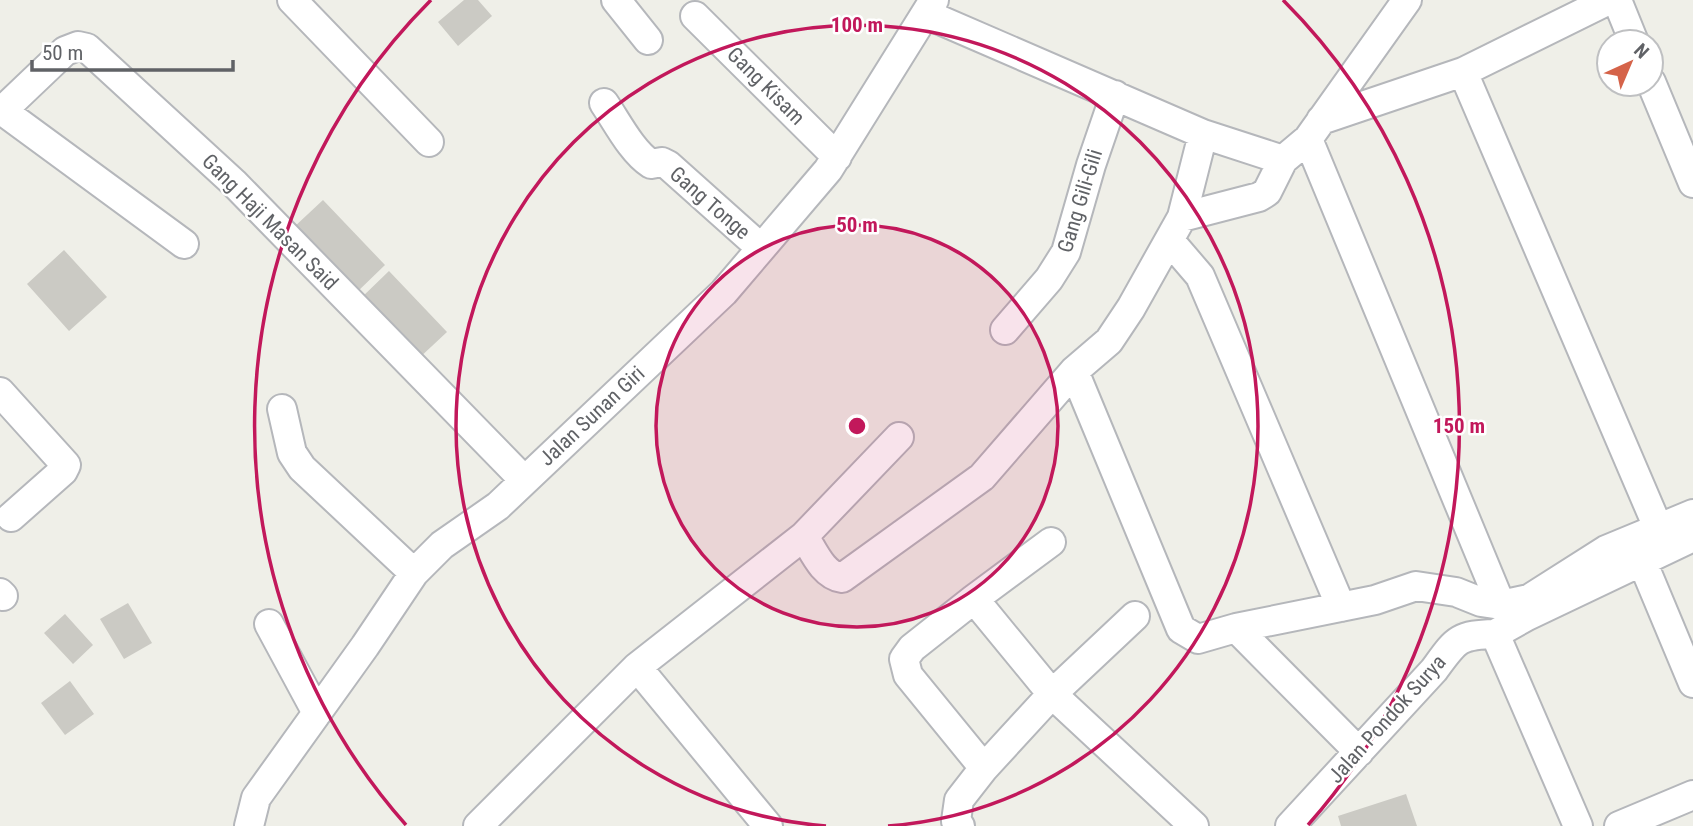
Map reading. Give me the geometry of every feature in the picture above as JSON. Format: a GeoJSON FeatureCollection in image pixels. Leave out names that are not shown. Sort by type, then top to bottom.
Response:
{"type":"FeatureCollection","features":[{"type":"Feature","properties":{"kind":"street"},"geometry":{"type":"LineString","coordinates":[[292,0],[429,142]]}},
{"type":"Feature","properties":{"kind":"street"},"geometry":{"type":"LineString","coordinates":[[616,0],[648,40]]}},
{"type":"Feature","properties":{"kind":"street"},"geometry":{"type":"LineString","coordinates":[[1176,229],[1267,192],[1283,160],[1315,129],[1407,0]]}},
{"type":"Feature","properties":{"kind":"street"},"geometry":{"type":"LineString","coordinates":[[1315,129],[1463,72],[1609,0]]}},
{"type":"Feature","properties":{"kind":"street"},"geometry":{"type":"LineString","coordinates":[[1616,0],[1628,28]]}},
{"type":"Feature","properties":{"kind":"street"},"geometry":{"type":"LineString","coordinates":[[930,7],[1203,134],[1283,160]]}},
{"type":"Feature","properties":{"kind":"street","name":"Jalan Sunan Giri"},"geometry":{"type":"LineString","coordinates":[[249,826],[256,798],[414,573],[442,545],[498,506],[724,292],[837,157],[930,7]]}},
{"type":"Feature","properties":{"kind":"street","name":"Gang Kisam"},"geometry":{"type":"LineString","coordinates":[[695,16],[837,157]]}},
{"type":"Feature","properties":{"kind":"street","name":"Gang Haji Masan Said"},"geometry":{"type":"LineString","coordinates":[[1,110],[65,51],[78,46],[87,48],[233,183],[524,480]]}},
{"type":"Feature","properties":{"kind":"street"},"geometry":{"type":"LineString","coordinates":[[1463,72],[1659,530]]}},
{"type":"Feature","properties":{"kind":"street","name":"Gang Gili-Gili"},"geometry":{"type":"LineString","coordinates":[[1005,330],[1049,279],[1066,252],[1115,95]]}},
{"type":"Feature","properties":{"kind":"street"},"geometry":{"type":"LineString","coordinates":[[1658,98],[1693,183]]}},
{"type":"Feature","properties":{"kind":"street","name":"Gang Tonge"},"geometry":{"type":"LineString","coordinates":[[604,103],[629,142],[647,162],[662,162],[668,165],[761,248]]}},
{"type":"Feature","properties":{"kind":"street"},"geometry":{"type":"LineString","coordinates":[[1,110],[184,244]]}},
{"type":"Feature","properties":{"kind":"street"},"geometry":{"type":"LineString","coordinates":[[1315,129],[1502,605]]}},
{"type":"Feature","properties":{"kind":"street"},"geometry":{"type":"LineString","coordinates":[[804,536],[827,571],[842,578],[982,477],[1074,371],[1109,341],[1176,229],[1203,134]]}},
{"type":"Feature","properties":{"kind":"street"},"geometry":{"type":"LineString","coordinates":[[1176,229],[1200,276],[1341,607]]}},
{"type":"Feature","properties":{"kind":"street"},"geometry":{"type":"LineString","coordinates":[[1074,371],[1181,629],[1198,639],[1236,628],[1375,600],[1416,586],[1456,592],[1481,602],[1502,605],[1529,599],[1606,550],[1693,514]]}},
{"type":"Feature","properties":{"kind":"street"},"geometry":{"type":"LineString","coordinates":[[0,392],[66,465],[64,471],[11,517]]}},
{"type":"Feature","properties":{"kind":"street"},"geometry":{"type":"LineString","coordinates":[[282,409],[292,453],[302,468],[414,573]]}},
{"type":"Feature","properties":{"kind":"street"},"geometry":{"type":"LineString","coordinates":[[478,826],[637,667],[804,536],[899,436]]}},
{"type":"Feature","properties":{"kind":"street"},"geometry":{"type":"LineString","coordinates":[[1577,826],[1495,635],[1527,616],[1693,537]]}},
{"type":"Feature","properties":{"kind":"street"},"geometry":{"type":"LineString","coordinates":[[984,768],[908,675],[904,659],[912,648],[1051,542]]}},
{"type":"Feature","properties":{"kind":"street"},"geometry":{"type":"LineString","coordinates":[[1642,561],[1693,683]]}},
{"type":"Feature","properties":{"kind":"street"},"geometry":{"type":"LineString","coordinates":[[974,599],[1052,694],[1194,826]]}},
{"type":"Feature","properties":{"kind":"street"},"geometry":{"type":"LineString","coordinates":[[960,826],[956,821],[959,800],[984,768],[1052,694],[1135,616]]}},
{"type":"Feature","properties":{"kind":"street"},"geometry":{"type":"LineString","coordinates":[[269,624],[317,713]]}},
{"type":"Feature","properties":{"kind":"street"},"geometry":{"type":"LineString","coordinates":[[1237,629],[1359,752]]}},
{"type":"Feature","properties":{"kind":"street","name":"Jalan Pondok Surya"},"geometry":{"type":"LineString","coordinates":[[1290,826],[1434,670],[1455,642],[1471,635],[1495,635]]}},
{"type":"Feature","properties":{"kind":"street"},"geometry":{"type":"LineString","coordinates":[[637,667],[768,826]]}},
{"type":"Feature","properties":{"kind":"street"},"geometry":{"type":"LineString","coordinates":[[1619,826],[1693,795]]}},
{"type":"Feature","properties":{"kind":"building"},"geometry":{"type":"Polygon","coordinates":[[[464,0],[478,0],[492,16],[458,46],[438,22],[464,0]]]}},
{"type":"Feature","properties":{"kind":"building"},"geometry":{"type":"Polygon","coordinates":[[[323,200],[385,265],[355,294],[293,228],[323,200]]]}},
{"type":"Feature","properties":{"kind":"building"},"geometry":{"type":"Polygon","coordinates":[[[64,250],[107,297],[69,331],[27,284],[64,250]]]}},
{"type":"Feature","properties":{"kind":"building"},"geometry":{"type":"Polygon","coordinates":[[[389,271],[447,332],[417,360],[360,299],[389,271]]]}},
{"type":"Feature","properties":{"kind":"building"},"geometry":{"type":"Polygon","coordinates":[[[128,603],[152,643],[124,659],[100,619],[128,603]]]}},
{"type":"Feature","properties":{"kind":"building"},"geometry":{"type":"Polygon","coordinates":[[[65,614],[93,645],[73,664],[44,633],[65,614]]]}},
{"type":"Feature","properties":{"kind":"building"},"geometry":{"type":"Polygon","coordinates":[[[70,681],[94,714],[65,735],[41,703],[70,681]]]}},
{"type":"Feature","properties":{"kind":"building"},"geometry":{"type":"Polygon","coordinates":[[[1406,794],[1417,826],[1341,826],[1338,816],[1406,794]]]}}]}
